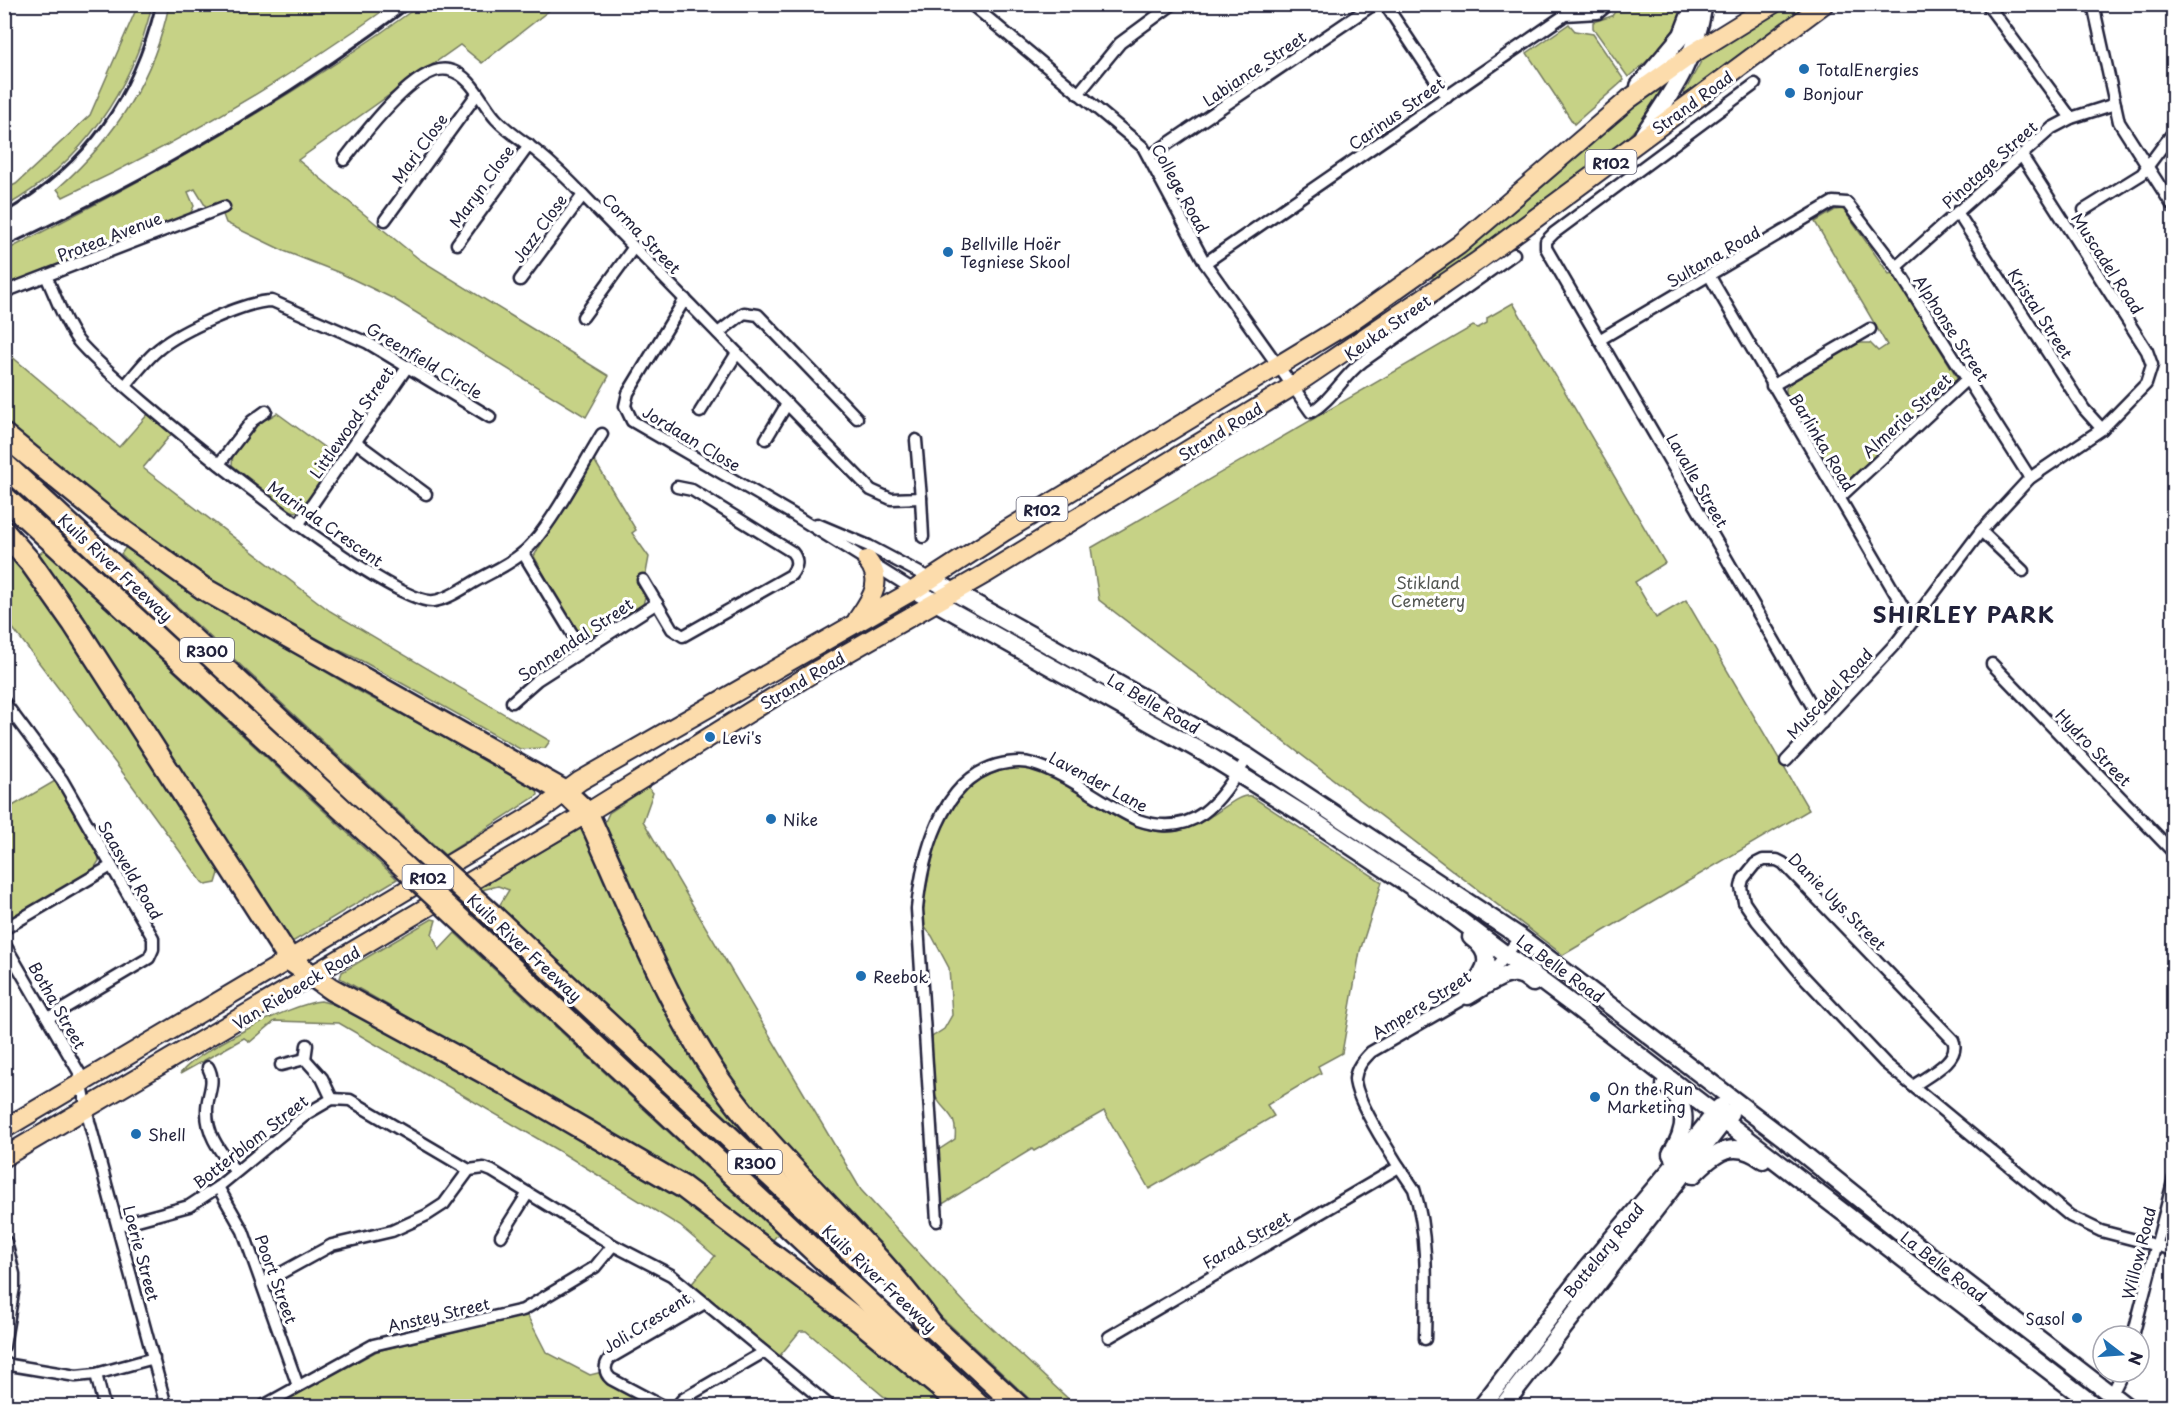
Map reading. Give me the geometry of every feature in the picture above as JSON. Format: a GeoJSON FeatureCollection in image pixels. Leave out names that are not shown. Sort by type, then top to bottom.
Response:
{"type":"FeatureCollection","features":[{"type":"Feature","properties":{"kind":"highway"},"geometry":{"type":"LineString","coordinates":[[4,435],[108,520],[204,589],[565,792],[587,813],[684,1021],[724,1086],[742,1112],[914,1300],[933,1327]]}},
{"type":"Feature","properties":{"kind":"highway","name":"Kuils River Freeway"},"geometry":{"type":"LineString","coordinates":[[4,464],[493,916],[1018,1407]]}},
{"type":"Feature","properties":{"kind":"highway","name":"Kuils River Freeway"},"geometry":{"type":"LineString","coordinates":[[4,497],[384,848],[980,1407]]}},
{"type":"Feature","properties":{"kind":"highway"},"geometry":{"type":"LineString","coordinates":[[4,532],[31,563],[69,617],[290,960],[312,978],[504,1083],[683,1187],[861,1322],[963,1407]]}},
{"type":"Feature","properties":{"kind":"main road"},"geometry":{"type":"LineString","coordinates":[[1629,99],[1682,35],[1694,4]]}},
{"type":"Feature","properties":{"kind":"main road"},"geometry":{"type":"LineString","coordinates":[[1641,140],[1673,93],[1692,54],[1704,4]]}},
{"type":"Feature","properties":{"kind":"main road","name":"Strand Road"},"geometry":{"type":"LineString","coordinates":[[565,792],[914,590],[1005,531],[1350,322],[1459,245],[1629,99],[1692,54],[1773,4]]}},
{"type":"Feature","properties":{"kind":"main road","name":"Strand Road"},"geometry":{"type":"LineString","coordinates":[[587,813],[1293,386],[1436,291],[1824,4]]}},
{"type":"Feature","properties":{"kind":"main road"},"geometry":{"type":"LineString","coordinates":[[854,624],[876,587],[877,578],[867,560]]}},
{"type":"Feature","properties":{"kind":"main road","name":"La Belle Road"},"geometry":{"type":"LineString","coordinates":[[931,579],[1248,758],[1520,937],[1733,1099],[2115,1403]]}},
{"type":"Feature","properties":{"kind":"main road","name":"La Belle Road"},"geometry":{"type":"LineString","coordinates":[[914,590],[1237,773],[1359,850],[1462,921],[2095,1407]]}},
{"type":"Feature","properties":{"kind":"main road","name":"Van Riebeeck Road"},"geometry":{"type":"LineString","coordinates":[[4,1129],[84,1084],[531,816],[565,792]]}},
{"type":"Feature","properties":{"kind":"main road","name":"Van Riebeeck Road"},"geometry":{"type":"LineString","coordinates":[[4,1157],[312,978],[587,813]]}},
{"type":"Feature","properties":{"kind":"main road"},"geometry":{"type":"LineString","coordinates":[[1462,921],[1469,935],[1484,949],[1487,962],[1485,969],[1466,997]]}},
{"type":"Feature","properties":{"kind":"main road"},"geometry":{"type":"LineString","coordinates":[[1466,997],[1503,977],[1514,974],[1553,990]]}},
{"type":"Feature","properties":{"kind":"main road"},"geometry":{"type":"LineString","coordinates":[[1645,1060],[1654,1077],[1679,1099],[1685,1118],[1681,1139],[1645,1210]]}},
{"type":"Feature","properties":{"kind":"main road","name":"Bottelary Road"},"geometry":{"type":"LineString","coordinates":[[1503,1407],[1645,1210],[1733,1099]]}},
{"type":"Feature","properties":{"kind":"main road"},"geometry":{"type":"LineString","coordinates":[[1645,1210],[1674,1197],[1712,1156],[1737,1149],[1755,1154],[1827,1208],[1861,1227]]}},
{"type":"Feature","properties":{"kind":"main road","name":"Bottelary Road"},"geometry":{"type":"LineString","coordinates":[[1482,1407],[1568,1292],[1645,1210]]}},
{"type":"Feature","properties":{"kind":"street","name":"College Road"},"geometry":{"type":"LineString","coordinates":[[971,4],[1143,147],[1150,156],[1205,263],[1293,386]]}},
{"type":"Feature","properties":{"kind":"street"},"geometry":{"type":"LineString","coordinates":[[1078,94],[1120,43],[1173,4]]}},
{"type":"Feature","properties":{"kind":"street","name":"Labiance Street"},"geometry":{"type":"LineString","coordinates":[[1150,156],[1374,4]]}},
{"type":"Feature","properties":{"kind":"street"},"geometry":{"type":"LineString","coordinates":[[1384,4],[1447,97]]}},
{"type":"Feature","properties":{"kind":"street","name":"Carinus Street"},"geometry":{"type":"LineString","coordinates":[[1205,263],[1565,15],[1598,13],[1609,4]]}},
{"type":"Feature","properties":{"kind":"street"},"geometry":{"type":"LineString","coordinates":[[1987,4],[2071,118]]}},
{"type":"Feature","properties":{"kind":"street"},"geometry":{"type":"LineString","coordinates":[[2093,4],[2119,122],[2174,208]]}},
{"type":"Feature","properties":{"kind":"street","name":"Corma Street"},"geometry":{"type":"LineString","coordinates":[[344,160],[382,110],[433,73],[448,69],[455,72],[477,94],[497,121],[529,145],[583,195],[871,490],[891,499],[921,498]]}},
{"type":"Feature","properties":{"kind":"street","name":"Lavalle Street"},"geometry":{"type":"LineString","coordinates":[[1755,84],[1548,238],[1547,253],[1822,723]]}},
{"type":"Feature","properties":{"kind":"street","name":"Mari Close"},"geometry":{"type":"LineString","coordinates":[[385,220],[477,94]]}},
{"type":"Feature","properties":{"kind":"street","name":"Pinotage Street"},"geometry":{"type":"LineString","coordinates":[[1896,267],[2052,128],[2071,118],[2115,104]]}},
{"type":"Feature","properties":{"kind":"street"},"geometry":{"type":"LineString","coordinates":[[2084,210],[2142,174],[2174,131]]}},
{"type":"Feature","properties":{"kind":"street","name":"Maryn Close"},"geometry":{"type":"LineString","coordinates":[[457,244],[529,145]]}},
{"type":"Feature","properties":{"kind":"street","name":"Muscadel Road"},"geometry":{"type":"LineString","coordinates":[[1786,761],[1912,622],[1981,531],[2030,478],[2102,429],[2150,379],[2150,357],[2022,156]]}},
{"type":"Feature","properties":{"kind":"street","name":"Jazz Close"},"geometry":{"type":"LineString","coordinates":[[520,280],[583,195]]}},
{"type":"Feature","properties":{"kind":"street","name":"Alphonse Street"},"geometry":{"type":"LineString","coordinates":[[1842,201],[1851,206],[1896,267],[2030,478]]}},
{"type":"Feature","properties":{"kind":"street","name":"Sultana Road"},"geometry":{"type":"LineString","coordinates":[[1599,340],[1833,202],[1842,201]]}},
{"type":"Feature","properties":{"kind":"street","name":"Protea Avenue"},"geometry":{"type":"LineString","coordinates":[[4,292],[224,207]]}},
{"type":"Feature","properties":{"kind":"street","name":"Kristal Street"},"geometry":{"type":"LineString","coordinates":[[1958,212],[2084,409],[2102,429]]}},
{"type":"Feature","properties":{"kind":"street"},"geometry":{"type":"LineString","coordinates":[[583,317],[634,247]]}},
{"type":"Feature","properties":{"kind":"street","name":"Keuka Street"},"geometry":{"type":"LineString","coordinates":[[1293,386],[1311,412],[1326,403],[1342,380],[1355,367],[1514,254]]}},
{"type":"Feature","properties":{"kind":"street","name":"Barlinka Road"},"geometry":{"type":"LineString","coordinates":[[1709,275],[1912,622]]}},
{"type":"Feature","properties":{"kind":"street","name":"Marinda Crescent"},"geometry":{"type":"LineString","coordinates":[[46,276],[79,342],[125,386],[219,464],[298,525],[374,575],[410,596],[426,602],[446,598],[524,553],[537,537],[602,434]]}},
{"type":"Feature","properties":{"kind":"street","name":"Jordaan Close"},"geometry":{"type":"LineString","coordinates":[[685,299],[627,393],[625,400],[628,416],[644,429],[794,515],[914,590]]}},
{"type":"Feature","properties":{"kind":"street","name":"Greenfield Circle"},"geometry":{"type":"LineString","coordinates":[[125,386],[162,346],[255,302],[272,302],[368,343],[490,417]]}},
{"type":"Feature","properties":{"kind":"street"},"geometry":{"type":"LineString","coordinates":[[718,333],[744,313],[758,315],[857,418]]}},
{"type":"Feature","properties":{"kind":"street"},"geometry":{"type":"LineString","coordinates":[[1772,386],[1870,329]]}},
{"type":"Feature","properties":{"kind":"street"},"geometry":{"type":"LineString","coordinates":[[700,412],[737,353]]}},
{"type":"Feature","properties":{"kind":"street","name":"Littlewood Street"},"geometry":{"type":"LineString","coordinates":[[298,525],[357,443],[408,366]]}},
{"type":"Feature","properties":{"kind":"street","name":"Almeria Street"},"geometry":{"type":"LineString","coordinates":[[1839,498],[1967,379]]}},
{"type":"Feature","properties":{"kind":"street"},"geometry":{"type":"LineString","coordinates":[[766,439],[787,404]]}},
{"type":"Feature","properties":{"kind":"street"},"geometry":{"type":"LineString","coordinates":[[219,464],[252,421],[266,411]]}},
{"type":"Feature","properties":{"kind":"street"},"geometry":{"type":"LineString","coordinates":[[916,440],[923,537]]}},
{"type":"Feature","properties":{"kind":"street"},"geometry":{"type":"LineString","coordinates":[[357,443],[426,494]]}},
{"type":"Feature","properties":{"kind":"street","name":"Sonnendal Street"},"geometry":{"type":"LineString","coordinates":[[643,580],[672,629],[679,635],[687,635],[791,575],[796,565],[792,552],[692,490],[677,487]]}},
{"type":"Feature","properties":{"kind":"street","name":"Jordaan Close"},"geometry":{"type":"LineString","coordinates":[[794,515],[869,546],[931,579]]}},
{"type":"Feature","properties":{"kind":"street"},"geometry":{"type":"LineString","coordinates":[[1981,531],[2023,571]]}},
{"type":"Feature","properties":{"kind":"street"},"geometry":{"type":"LineString","coordinates":[[524,553],[582,650]]}},
{"type":"Feature","properties":{"kind":"street","name":"Sonnendal Street"},"geometry":{"type":"LineString","coordinates":[[512,702],[537,680],[657,603]]}},
{"type":"Feature","properties":{"kind":"street","name":"Hydro Street"},"geometry":{"type":"LineString","coordinates":[[1992,664],[2174,853]]}},
{"type":"Feature","properties":{"kind":"street","name":"Saasveld Road"},"geometry":{"type":"LineString","coordinates":[[4,702],[62,780],[153,938],[152,954],[140,964],[48,1018]]}},
{"type":"Feature","properties":{"kind":"street","name":"Lavender Lane"},"geometry":{"type":"LineString","coordinates":[[937,1221],[917,909],[921,876],[938,824],[949,803],[962,787],[981,772],[1004,763],[1027,762],[1045,768],[1138,820],[1150,824],[1174,825],[1198,818],[1211,809],[1248,758]]}},
{"type":"Feature","properties":{"kind":"street","name":"Danie Uys Street"},"geometry":{"type":"LineString","coordinates":[[1913,1086],[1941,1067],[1953,1055],[1955,1045],[1953,1040],[1783,863],[1770,859],[1755,864],[1747,871],[1740,887],[1744,902],[1803,976],[1885,1063],[2070,1216],[2101,1231],[2174,1250]]}},
{"type":"Feature","properties":{"kind":"street"},"geometry":{"type":"LineString","coordinates":[[4,929],[111,866]]}},
{"type":"Feature","properties":{"kind":"street","name":"Ampere Street"},"geometry":{"type":"LineString","coordinates":[[1425,1339],[1421,1215],[1414,1189],[1360,1097],[1355,1083],[1357,1071],[1371,1052],[1466,997],[1485,982],[1520,937]]}},
{"type":"Feature","properties":{"kind":"street","name":"Botha Street"},"geometry":{"type":"LineString","coordinates":[[4,943],[84,1084],[88,1108]]}},
{"type":"Feature","properties":{"kind":"street"},"geometry":{"type":"LineString","coordinates":[[307,1045],[305,1059],[322,1078],[332,1099]]}},
{"type":"Feature","properties":{"kind":"street"},"geometry":{"type":"LineString","coordinates":[[280,1065],[305,1059]]}},
{"type":"Feature","properties":{"kind":"street"},"geometry":{"type":"LineString","coordinates":[[208,1066],[213,1078],[207,1110],[209,1129],[213,1141],[236,1172]]}},
{"type":"Feature","properties":{"kind":"street","name":"Botterblom Street"},"geometry":{"type":"LineString","coordinates":[[119,1225],[182,1209],[218,1187],[308,1113],[332,1099],[340,1098],[357,1104],[469,1170],[488,1169],[613,1245]]}},
{"type":"Feature","properties":{"kind":"street","name":"Loerie Street"},"geometry":{"type":"LineString","coordinates":[[88,1108],[166,1407]]}},
{"type":"Feature","properties":{"kind":"street","name":"Farad Street"},"geometry":{"type":"LineString","coordinates":[[1109,1337],[1399,1167]]}},
{"type":"Feature","properties":{"kind":"street"},"geometry":{"type":"LineString","coordinates":[[262,1283],[327,1247],[392,1231],[427,1215],[444,1204],[469,1170]]}},
{"type":"Feature","properties":{"kind":"street","name":"Willow Road"},"geometry":{"type":"LineString","coordinates":[[2136,1324],[2154,1245],[2174,1178]]}},
{"type":"Feature","properties":{"kind":"street","name":"Poort Street"},"geometry":{"type":"LineString","coordinates":[[218,1187],[243,1231],[298,1386]]}},
{"type":"Feature","properties":{"kind":"street"},"geometry":{"type":"LineString","coordinates":[[501,1236],[528,1193]]}},
{"type":"Feature","properties":{"kind":"street"},"geometry":{"type":"LineString","coordinates":[[4,1346],[14,1287],[14,1274],[6,1242]]}},
{"type":"Feature","properties":{"kind":"street","name":"Joli Crescent"},"geometry":{"type":"LineString","coordinates":[[613,1245],[671,1275],[830,1407]]}},
{"type":"Feature","properties":{"kind":"street","name":"Anstey Street"},"geometry":{"type":"LineString","coordinates":[[263,1407],[374,1345],[523,1310],[595,1268],[613,1245]]}},
{"type":"Feature","properties":{"kind":"street","name":"Joli Crescent"},"geometry":{"type":"LineString","coordinates":[[662,1407],[611,1379],[606,1372],[606,1365],[610,1358],[705,1303]]}},
{"type":"Feature","properties":{"kind":"street"},"geometry":{"type":"LineString","coordinates":[[677,1407],[683,1399],[764,1352]]}},
{"type":"Feature","properties":{"kind":"street"},"geometry":{"type":"LineString","coordinates":[[4,1364],[76,1376],[96,1374],[154,1358]]}},
{"type":"Feature","properties":{"kind":"street"},"geometry":{"type":"LineString","coordinates":[[96,1374],[104,1407]]}},
{"type":"Feature","properties":{"kind":"street"},"geometry":{"type":"LineString","coordinates":[[2115,1403],[2120,1384]]}},
{"type":"Feature","properties":{"kind":"green space"},"geometry":{"type":"Polygon","coordinates":[[[169,4],[391,5],[313,59],[232,109],[149,155],[63,197],[57,189],[96,150],[113,129],[142,83],[162,32],[169,4]]]}},
{"type":"Feature","properties":{"kind":"green space"},"geometry":{"type":"Polygon","coordinates":[[[138,5],[152,5],[143,37],[117,95],[100,122],[58,169],[5,207],[5,189],[16,184],[90,115],[138,5]]]}},
{"type":"Feature","properties":{"kind":"green space"},"geometry":{"type":"Polygon","coordinates":[[[420,5],[556,5],[482,63],[460,45],[298,160],[419,259],[609,376],[586,417],[394,299],[226,223],[222,212],[229,209],[226,202],[206,207],[195,189],[188,192],[194,206],[189,216],[5,287],[5,251],[113,195],[217,137],[320,74],[420,5]]]}},
{"type":"Feature","properties":{"kind":"green space"},"geometry":{"type":"Polygon","coordinates":[[[1619,5],[1680,5],[1678,12],[1683,13],[1659,48],[1628,77],[1593,28],[1593,22],[1612,16],[1619,5]]]}},
{"type":"Feature","properties":{"kind":"green space"},"geometry":{"type":"Polygon","coordinates":[[[1788,5],[1809,5],[1686,95],[1684,93],[1704,56],[1788,5]]]}},
{"type":"Feature","properties":{"kind":"green space"},"geometry":{"type":"Polygon","coordinates":[[[1569,24],[1575,31],[1593,34],[1624,80],[1574,124],[1527,53],[1569,24]]]}},
{"type":"Feature","properties":{"kind":"green space"},"geometry":{"type":"Polygon","coordinates":[[[1670,81],[1651,112],[1623,142],[1437,278],[1432,278],[1431,276],[1520,205],[1625,113],[1670,81]]]}},
{"type":"Feature","properties":{"kind":"green space"},"geometry":{"type":"Polygon","coordinates":[[[1843,209],[1889,274],[1893,273],[1957,377],[1954,383],[1843,485],[1835,482],[1786,398],[1786,388],[1793,381],[1857,343],[1870,343],[1878,351],[1887,345],[1815,222],[1835,210],[1843,209]]]}},
{"type":"Feature","properties":{"kind":"green space","name":"Stikland Cemetery"},"geometry":{"type":"Polygon","coordinates":[[[1513,303],[1665,563],[1635,582],[1656,618],[1686,600],[1809,810],[1563,955],[1099,600],[1091,548],[1473,326],[1478,328],[1487,323],[1487,318],[1513,303]]]}},
{"type":"Feature","properties":{"kind":"green space"},"geometry":{"type":"Polygon","coordinates":[[[4,350],[119,447],[149,413],[173,432],[143,468],[330,611],[550,741],[545,748],[520,749],[362,661],[291,627],[215,583],[147,537],[5,427],[4,350]]]}},
{"type":"Feature","properties":{"kind":"green space"},"geometry":{"type":"Polygon","coordinates":[[[277,413],[340,459],[304,508],[296,512],[289,510],[232,465],[233,453],[260,419],[267,419],[277,413]]]}},
{"type":"Feature","properties":{"kind":"green space"},"geometry":{"type":"Polygon","coordinates":[[[593,458],[636,530],[632,533],[649,557],[646,573],[638,578],[646,593],[643,605],[592,635],[584,637],[576,633],[534,556],[593,458]]]}},
{"type":"Feature","properties":{"kind":"green space"},"geometry":{"type":"Polygon","coordinates":[[[4,541],[42,588],[220,870],[216,883],[206,885],[202,882],[129,781],[5,618],[4,541]]]}},
{"type":"Feature","properties":{"kind":"green space"},"geometry":{"type":"Polygon","coordinates":[[[126,547],[245,624],[355,689],[537,788],[538,795],[445,855],[121,554],[126,547]]]}},
{"type":"Feature","properties":{"kind":"green space"},"geometry":{"type":"Polygon","coordinates":[[[44,550],[397,879],[294,941],[288,940],[35,558],[44,550]]]}},
{"type":"Feature","properties":{"kind":"green space"},"geometry":{"type":"Polygon","coordinates":[[[1011,767],[1032,770],[1051,777],[1123,820],[1141,828],[1161,832],[1190,828],[1235,800],[1251,796],[1382,882],[1360,951],[1342,1053],[1318,1066],[1321,1073],[1267,1105],[1274,1116],[1149,1189],[1104,1111],[1034,1151],[1032,1149],[941,1205],[937,1151],[955,1139],[955,1130],[952,1119],[932,1089],[932,1037],[944,1029],[952,1015],[949,968],[932,936],[922,924],[921,912],[937,839],[956,802],[975,780],[1011,767]]]}},
{"type":"Feature","properties":{"kind":"green space"},"geometry":{"type":"Polygon","coordinates":[[[55,781],[98,852],[99,861],[93,870],[15,917],[4,920],[4,811],[55,781]]]}},
{"type":"Feature","properties":{"kind":"green space"},"geometry":{"type":"Polygon","coordinates":[[[648,787],[653,793],[643,821],[861,1190],[965,1303],[1076,1406],[1037,1406],[935,1311],[743,1102],[677,992],[603,826],[609,813],[648,787]]]}},
{"type":"Feature","properties":{"kind":"green space"},"geometry":{"type":"Polygon","coordinates":[[[582,828],[754,1137],[751,1140],[499,906],[509,890],[498,886],[482,890],[480,888],[582,828]]]}},
{"type":"Feature","properties":{"kind":"green space"},"geometry":{"type":"Polygon","coordinates":[[[432,919],[436,920],[432,934],[439,950],[455,933],[778,1234],[773,1240],[726,1205],[649,1154],[340,978],[342,972],[432,919]]]}},
{"type":"Feature","properties":{"kind":"green space"},"geometry":{"type":"Polygon","coordinates":[[[321,1001],[347,1008],[649,1176],[721,1225],[952,1406],[895,1406],[806,1331],[800,1331],[778,1358],[690,1286],[715,1256],[680,1226],[564,1154],[339,1023],[275,1021],[250,1042],[244,1038],[180,1074],[204,1054],[245,1030],[289,1010],[321,1001]]]}},
{"type":"Feature","properties":{"kind":"green space"},"geometry":{"type":"Polygon","coordinates":[[[527,1315],[546,1352],[590,1375],[602,1372],[653,1406],[275,1406],[377,1351],[527,1315]]]}},
{"type":"Feature","properties":{"kind":"railway"},"geometry":{"type":"LineString","coordinates":[[4,213],[33,194],[60,172],[83,150],[102,125],[120,98],[134,69],[156,4]]}},
{"type":"Feature","properties":{"kind":"railway"},"geometry":{"type":"LineString","coordinates":[[4,247],[111,194],[216,136],[317,73],[414,4]]}},
{"type":"Feature","properties":{"kind":"place","name":"TotalEnergies"},"geometry":{"type":"Point","coordinates":[1804,69]}},
{"type":"Feature","properties":{"kind":"place","name":"Bonjour"},"geometry":{"type":"Point","coordinates":[1790,93]}},
{"type":"Feature","properties":{"kind":"place","name":"Bellville Hoër Tegniese Skool"},"geometry":{"type":"Point","coordinates":[948,252]}},
{"type":"Feature","properties":{"kind":"place","name":"Levi's"},"geometry":{"type":"Point","coordinates":[710,737]}},
{"type":"Feature","properties":{"kind":"place","name":"Nike"},"geometry":{"type":"Point","coordinates":[771,819]}},
{"type":"Feature","properties":{"kind":"place","name":"Reebok"},"geometry":{"type":"Point","coordinates":[861,976]}},
{"type":"Feature","properties":{"kind":"place","name":"On the Run Marketing"},"geometry":{"type":"Point","coordinates":[1595,1097]}},
{"type":"Feature","properties":{"kind":"place","name":"Shell"},"geometry":{"type":"Point","coordinates":[136,1134]}},
{"type":"Feature","properties":{"kind":"place","name":"Sasol"},"geometry":{"type":"Point","coordinates":[2077,1318]}},
{"type":"Feature","properties":{"kind":"district","name":"SHIRLEY PARK"},"geometry":{"type":"Point","coordinates":[1964,613]}}]}
